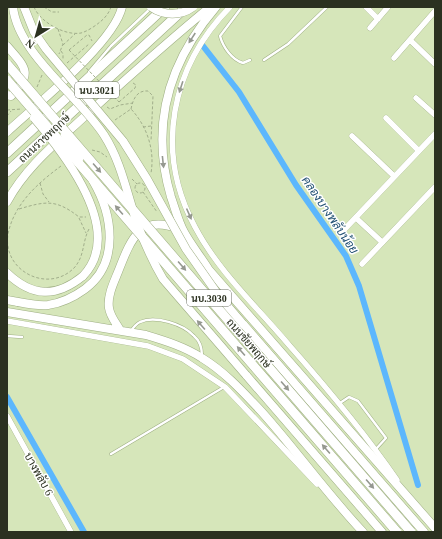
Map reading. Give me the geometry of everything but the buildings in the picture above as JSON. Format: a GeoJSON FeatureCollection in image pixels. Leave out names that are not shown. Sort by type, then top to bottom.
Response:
{"type":"FeatureCollection","features":[{"type":"Feature","properties":{"kind":"main road"},"geometry":{"type":"LineString","coordinates":[[13,7],[17,25],[31,49],[94,122],[113,151],[120,167],[138,226],[155,265],[163,278],[382,532]]}},
{"type":"Feature","properties":{"kind":"main road"},"geometry":{"type":"LineString","coordinates":[[24,7],[24,12],[34,32],[46,49],[123,141],[143,172],[186,249],[219,296],[424,532]]}},
{"type":"Feature","properties":{"kind":"main road"},"geometry":{"type":"LineString","coordinates":[[7,132],[75,70],[106,38],[113,29],[122,7]]}},
{"type":"Feature","properties":{"kind":"main road"},"geometry":{"type":"LineString","coordinates":[[152,7],[161,12],[174,14],[193,7]]}},
{"type":"Feature","properties":{"kind":"main road","name":"ถนนราชพฤกษ์"},"geometry":{"type":"LineString","coordinates":[[7,153],[165,7]]}},
{"type":"Feature","properties":{"kind":"main road","name":"ถนนราชพฤกษ์"},"geometry":{"type":"LineString","coordinates":[[7,172],[186,7]]}},
{"type":"Feature","properties":{"kind":"main road"},"geometry":{"type":"LineString","coordinates":[[7,202],[22,178],[42,156],[121,83],[211,7]]}},
{"type":"Feature","properties":{"kind":"main road"},"geometry":{"type":"LineString","coordinates":[[216,7],[194,34],[180,60],[163,112],[162,149],[165,177],[184,232],[209,270],[435,528]]}},
{"type":"Feature","properties":{"kind":"main road"},"geometry":{"type":"LineString","coordinates":[[7,46],[25,68],[26,75],[24,82],[17,90],[11,96],[7,96]]}},
{"type":"Feature","properties":{"kind":"main road","name":"ถนนชัยพฤกษ์"},"geometry":{"type":"LineString","coordinates":[[7,64],[411,532]]}},
{"type":"Feature","properties":{"kind":"main road"},"geometry":{"type":"LineString","coordinates":[[7,68],[65,135],[94,184],[108,220],[110,232],[108,255],[105,266],[89,286],[77,295],[54,303],[34,305],[7,300]]}},
{"type":"Feature","properties":{"kind":"main road","name":"ถนนชัยพฤกษ์"},"geometry":{"type":"LineString","coordinates":[[7,80],[397,532]]}},
{"type":"Feature","properties":{"kind":"main road"},"geometry":{"type":"LineString","coordinates":[[7,86],[73,167],[96,220],[98,234],[97,249],[92,264],[83,276],[64,289],[51,292],[38,292],[26,288],[7,273]]}},
{"type":"Feature","properties":{"kind":"main road"},"geometry":{"type":"LineString","coordinates":[[120,330],[110,312],[109,302],[127,250],[135,234],[152,225],[163,225],[184,232]]}},
{"type":"Feature","properties":{"kind":"main road"},"geometry":{"type":"LineString","coordinates":[[7,312],[130,332],[168,342],[202,358],[238,386],[285,438],[344,512],[364,532]]}},
{"type":"Feature","properties":{"kind":"street"},"geometry":{"type":"LineString","coordinates":[[230,7],[198,48],[188,66],[179,91],[172,126],[173,150],[179,188],[194,227],[214,257],[339,403],[376,449],[411,499]]}},
{"type":"Feature","properties":{"kind":"street"},"geometry":{"type":"LineString","coordinates":[[366,7],[378,19]]}},
{"type":"Feature","properties":{"kind":"street"},"geometry":{"type":"LineString","coordinates":[[370,28],[388,7]]}},
{"type":"Feature","properties":{"kind":"street"},"geometry":{"type":"LineString","coordinates":[[394,58],[435,11]]}},
{"type":"Feature","properties":{"kind":"street"},"geometry":{"type":"LineString","coordinates":[[410,40],[435,64]]}},
{"type":"Feature","properties":{"kind":"street"},"geometry":{"type":"LineString","coordinates":[[416,98],[435,116]]}},
{"type":"Feature","properties":{"kind":"street"},"geometry":{"type":"LineString","coordinates":[[386,118],[419,150]]}},
{"type":"Feature","properties":{"kind":"street"},"geometry":{"type":"LineString","coordinates":[[341,233],[435,134]]}},
{"type":"Feature","properties":{"kind":"street"},"geometry":{"type":"LineString","coordinates":[[352,136],[394,176]]}},
{"type":"Feature","properties":{"kind":"street"},"geometry":{"type":"LineString","coordinates":[[362,264],[435,186]]}},
{"type":"Feature","properties":{"kind":"street"},"geometry":{"type":"LineString","coordinates":[[356,218],[382,242]]}},
{"type":"Feature","properties":{"kind":"street"},"geometry":{"type":"LineString","coordinates":[[7,321],[148,346],[183,359],[225,387],[344,512]]}},
{"type":"Feature","properties":{"kind":"street","name":"บางพลับ 6"},"geometry":{"type":"LineString","coordinates":[[7,416],[71,532]]}},
{"type":"Feature","properties":{"kind":"lane"},"geometry":{"type":"LineString","coordinates":[[72,93],[102,55],[152,7]]}},
{"type":"Feature","properties":{"kind":"lane"},"geometry":{"type":"LineString","coordinates":[[242,7],[220,36],[226,48],[235,59],[243,63],[250,60]]}},
{"type":"Feature","properties":{"kind":"lane"},"geometry":{"type":"LineString","coordinates":[[264,60],[288,44],[327,7]]}},
{"type":"Feature","properties":{"kind":"lane"},"geometry":{"type":"LineString","coordinates":[[130,332],[140,322],[147,320],[157,320],[177,325],[193,334],[202,347],[202,358]]}},
{"type":"Feature","properties":{"kind":"lane"},"geometry":{"type":"LineString","coordinates":[[7,336],[22,337]]}},
{"type":"Feature","properties":{"kind":"lane"},"geometry":{"type":"LineString","coordinates":[[111,454],[225,387]]}},
{"type":"Feature","properties":{"kind":"lane"},"geometry":{"type":"LineString","coordinates":[[339,403],[352,396],[358,400],[386,438],[376,449]]}},
{"type":"Feature","properties":{"kind":"path"},"geometry":{"type":"LineString","coordinates":[[34,7],[42,18],[58,29],[76,33],[82,32],[98,24],[107,15],[111,7]]}},
{"type":"Feature","properties":{"kind":"path"},"geometry":{"type":"LineString","coordinates":[[44,7],[52,12],[59,12]]}},
{"type":"Feature","properties":{"kind":"path"},"geometry":{"type":"LineString","coordinates":[[58,29],[63,45]]}},
{"type":"Feature","properties":{"kind":"path"},"geometry":{"type":"LineString","coordinates":[[56,58],[63,45],[76,33]]}},
{"type":"Feature","properties":{"kind":"path"},"geometry":{"type":"LineString","coordinates":[[61,51],[63,54],[63,61],[67,63],[70,62],[92,41],[87,35],[69,50],[119,102],[135,88],[136,85],[131,83]]}},
{"type":"Feature","properties":{"kind":"path"},"geometry":{"type":"LineString","coordinates":[[37,88],[43,74]]}},
{"type":"Feature","properties":{"kind":"path"},"geometry":{"type":"LineString","coordinates":[[115,120],[131,109],[140,92],[148,91],[151,93],[154,99],[151,144],[152,167],[149,178]]}},
{"type":"Feature","properties":{"kind":"path"},"geometry":{"type":"LineString","coordinates":[[109,102],[107,107],[110,109],[120,105],[133,103]]}},
{"type":"Feature","properties":{"kind":"path"},"geometry":{"type":"LineString","coordinates":[[7,110],[22,109],[27,105]]}},
{"type":"Feature","properties":{"kind":"path"},"geometry":{"type":"LineString","coordinates":[[131,109],[143,127],[151,144]]}},
{"type":"Feature","properties":{"kind":"path"},"geometry":{"type":"LineString","coordinates":[[7,116],[11,110]]}},
{"type":"Feature","properties":{"kind":"path"},"geometry":{"type":"LineString","coordinates":[[143,127],[152,126]]}},
{"type":"Feature","properties":{"kind":"path"},"geometry":{"type":"LineString","coordinates":[[87,151],[96,150],[107,156],[105,152]]}},
{"type":"Feature","properties":{"kind":"path"},"geometry":{"type":"LineString","coordinates":[[61,167],[39,182],[24,199],[8,233],[11,256],[17,266],[28,275],[42,279],[60,277],[72,269],[83,253],[87,234],[91,226]]}},
{"type":"Feature","properties":{"kind":"path"},"geometry":{"type":"LineString","coordinates":[[129,177],[137,184],[143,185]]}},
{"type":"Feature","properties":{"kind":"path"},"geometry":{"type":"LineString","coordinates":[[146,181],[143,185],[145,189],[143,192],[163,225]]}},
{"type":"Feature","properties":{"kind":"path"},"geometry":{"type":"LineString","coordinates":[[39,182],[43,194],[49,202]]}},
{"type":"Feature","properties":{"kind":"path"},"geometry":{"type":"LineString","coordinates":[[130,192],[135,190],[137,184]]}},
{"type":"Feature","properties":{"kind":"path"},"geometry":{"type":"LineString","coordinates":[[135,190],[139,193],[143,192]]}},
{"type":"Feature","properties":{"kind":"path"},"geometry":{"type":"LineString","coordinates":[[19,209],[49,202],[67,208],[79,217],[87,234]]}},
{"type":"Feature","properties":{"kind":"path"},"geometry":{"type":"LineString","coordinates":[[79,217],[91,216]]}},
{"type":"Feature","properties":{"kind":"waterway","name":"คลองบางพลับน้อย"},"geometry":{"type":"LineString","coordinates":[[203,46],[239,92],[296,185],[346,256],[359,286],[418,485]]}},
{"type":"Feature","properties":{"kind":"waterway"},"geometry":{"type":"LineString","coordinates":[[7,397],[84,532]]}}]}
